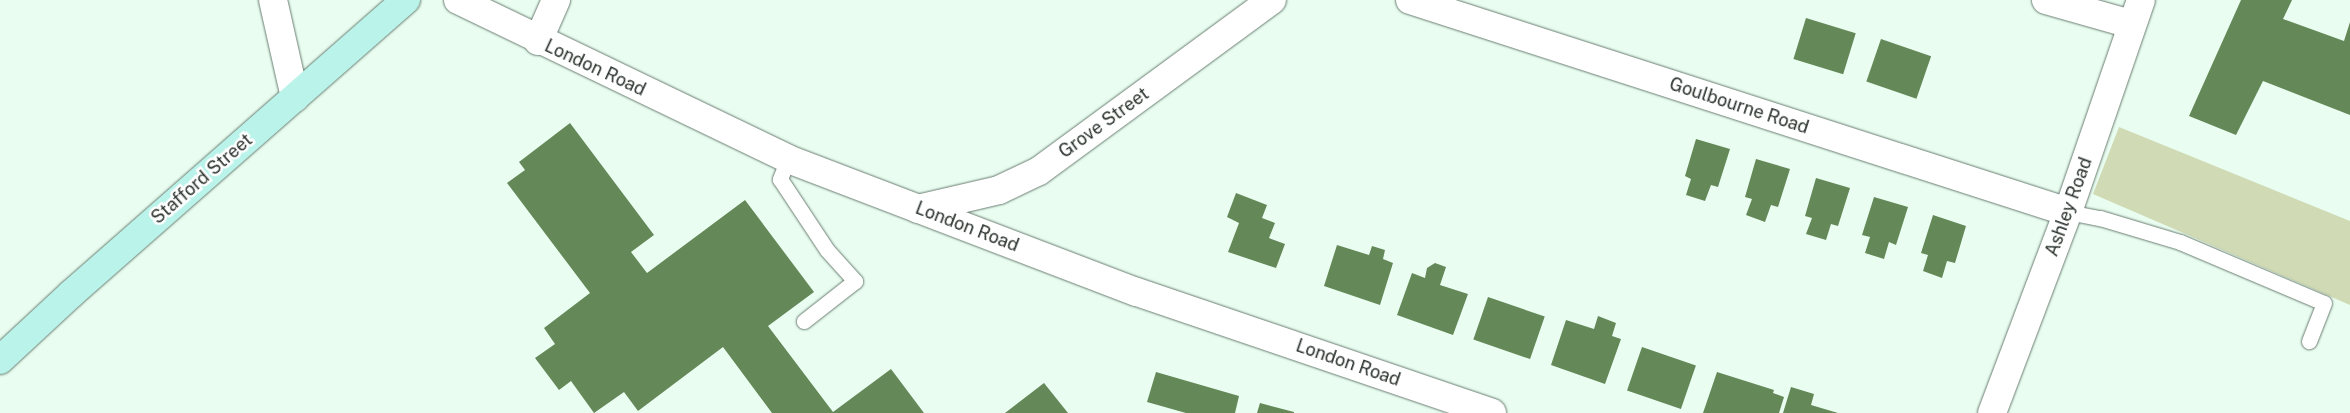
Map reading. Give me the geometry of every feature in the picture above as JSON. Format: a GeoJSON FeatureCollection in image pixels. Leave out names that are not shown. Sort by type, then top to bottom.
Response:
{"type":"FeatureCollection","features":[{"type":"Feature","properties":{"kind":"street"},"geometry":{"type":"LineString","coordinates":[[273,0],[296,98]]}},
{"type":"Feature","properties":{"kind":"street","name":"Stafford Street"},"geometry":{"type":"LineString","coordinates":[[0,360],[71,294],[406,0]]}},
{"type":"Feature","properties":{"kind":"street","name":"London Road"},"geometry":{"type":"LineString","coordinates":[[458,0],[538,41],[788,159],[1137,292],[1492,413]]}},
{"type":"Feature","properties":{"kind":"street"},"geometry":{"type":"LineString","coordinates":[[538,41],[556,0]]}},
{"type":"Feature","properties":{"kind":"street","name":"Grove Street"},"geometry":{"type":"LineString","coordinates":[[918,209],[999,190],[1039,171],[1272,0]]}},
{"type":"Feature","properties":{"kind":"street","name":"Goulbourne Road"},"geometry":{"type":"LineString","coordinates":[[1410,0],[2068,212]]}},
{"type":"Feature","properties":{"kind":"street"},"geometry":{"type":"LineString","coordinates":[[2046,0],[2136,12]]}},
{"type":"Feature","properties":{"kind":"street","name":"Ashley Road"},"geometry":{"type":"LineString","coordinates":[[1992,413],[2068,212],[2136,12]]}},
{"type":"Feature","properties":{"kind":"lane"},"geometry":{"type":"LineString","coordinates":[[788,159],[780,179],[827,250],[855,281],[804,321]]}},
{"type":"Feature","properties":{"kind":"lane"},"geometry":{"type":"LineString","coordinates":[[2068,212],[2100,218],[2180,242],[2324,303],[2309,341]]}},
{"type":"Feature","properties":{"kind":"green space"},"geometry":{"type":"Polygon","coordinates":[[[2119,127],[2350,221],[2350,305],[2093,194],[2119,127]]]}},
{"type":"Feature","properties":{"kind":"building"},"geometry":{"type":"Polygon","coordinates":[[[2241,0],[2292,0],[2283,19],[2344,41],[2350,22],[2350,115],[2263,81],[2236,135],[2189,116],[2241,0]]]}},
{"type":"Feature","properties":{"kind":"building"},"geometry":{"type":"Polygon","coordinates":[[[1806,18],[1856,33],[1843,74],[1793,59],[1806,18]]]}},
{"type":"Feature","properties":{"kind":"building"},"geometry":{"type":"Polygon","coordinates":[[[1881,39],[1931,56],[1916,99],[1866,82],[1881,39]]]}},
{"type":"Feature","properties":{"kind":"building"},"geometry":{"type":"Polygon","coordinates":[[[570,123],[654,235],[631,252],[647,273],[745,200],[814,292],[768,326],[833,412],[891,369],[924,413],[772,413],[723,347],[638,411],[624,392],[594,413],[571,381],[559,390],[535,358],[555,344],[544,328],[590,293],[507,183],[525,170],[519,162],[570,123]]]}},
{"type":"Feature","properties":{"kind":"building"},"geometry":{"type":"Polygon","coordinates":[[[1696,139],[1730,149],[1718,187],[1711,185],[1705,201],[1686,195],[1691,179],[1685,176],[1696,139]]]}},
{"type":"Feature","properties":{"kind":"building"},"geometry":{"type":"Polygon","coordinates":[[[1756,159],[1790,169],[1778,207],[1771,205],[1765,222],[1746,215],[1752,199],[1745,197],[1756,159]]]}},
{"type":"Feature","properties":{"kind":"building"},"geometry":{"type":"Polygon","coordinates":[[[1816,178],[1850,188],[1838,226],[1831,224],[1826,240],[1806,234],[1812,218],[1805,216],[1816,178]]]}},
{"type":"Feature","properties":{"kind":"building"},"geometry":{"type":"Polygon","coordinates":[[[1236,193],[1267,205],[1262,218],[1275,223],[1269,238],[1285,244],[1276,268],[1228,252],[1239,223],[1227,217],[1236,193]]]}},
{"type":"Feature","properties":{"kind":"building"},"geometry":{"type":"Polygon","coordinates":[[[1874,197],[1908,207],[1896,245],[1889,242],[1884,259],[1865,253],[1870,237],[1862,235],[1874,197]]]}},
{"type":"Feature","properties":{"kind":"building"},"geometry":{"type":"Polygon","coordinates":[[[1933,215],[1966,226],[1955,263],[1947,261],[1942,278],[1923,271],[1928,255],[1921,253],[1933,215]]]}},
{"type":"Feature","properties":{"kind":"building"},"geometry":{"type":"Polygon","coordinates":[[[1337,245],[1369,255],[1372,246],[1385,250],[1383,259],[1393,263],[1380,305],[1324,286],[1337,245]]]}},
{"type":"Feature","properties":{"kind":"building"},"geometry":{"type":"Polygon","coordinates":[[[1435,263],[1446,267],[1440,285],[1468,294],[1453,335],[1397,315],[1412,273],[1425,278],[1427,268],[1435,263]]]}},
{"type":"Feature","properties":{"kind":"building"},"geometry":{"type":"Polygon","coordinates":[[[1488,297],[1545,317],[1530,359],[1473,340],[1488,297]]]}},
{"type":"Feature","properties":{"kind":"building"},"geometry":{"type":"Polygon","coordinates":[[[1598,316],[1616,323],[1612,336],[1621,339],[1605,384],[1551,365],[1566,320],[1594,329],[1598,316]]]}},
{"type":"Feature","properties":{"kind":"building"},"geometry":{"type":"Polygon","coordinates":[[[1642,347],[1696,366],[1681,409],[1627,390],[1642,347]]]}},
{"type":"Feature","properties":{"kind":"building"},"geometry":{"type":"Polygon","coordinates":[[[1156,372],[1239,396],[1235,413],[1186,413],[1147,402],[1156,372]]]}},
{"type":"Feature","properties":{"kind":"building"},"geometry":{"type":"Polygon","coordinates":[[[1717,372],[1774,390],[1773,393],[1784,397],[1779,413],[1703,413],[1717,372]]]}},
{"type":"Feature","properties":{"kind":"building"},"geometry":{"type":"Polygon","coordinates":[[[1044,383],[1068,413],[1005,413],[1044,383]]]}},
{"type":"Feature","properties":{"kind":"building"},"geometry":{"type":"Polygon","coordinates":[[[1791,387],[1814,394],[1811,405],[1838,413],[1783,413],[1791,387]]]}},
{"type":"Feature","properties":{"kind":"building"},"geometry":{"type":"Polygon","coordinates":[[[1260,403],[1294,412],[1294,413],[1257,413],[1260,403]]]}}]}
